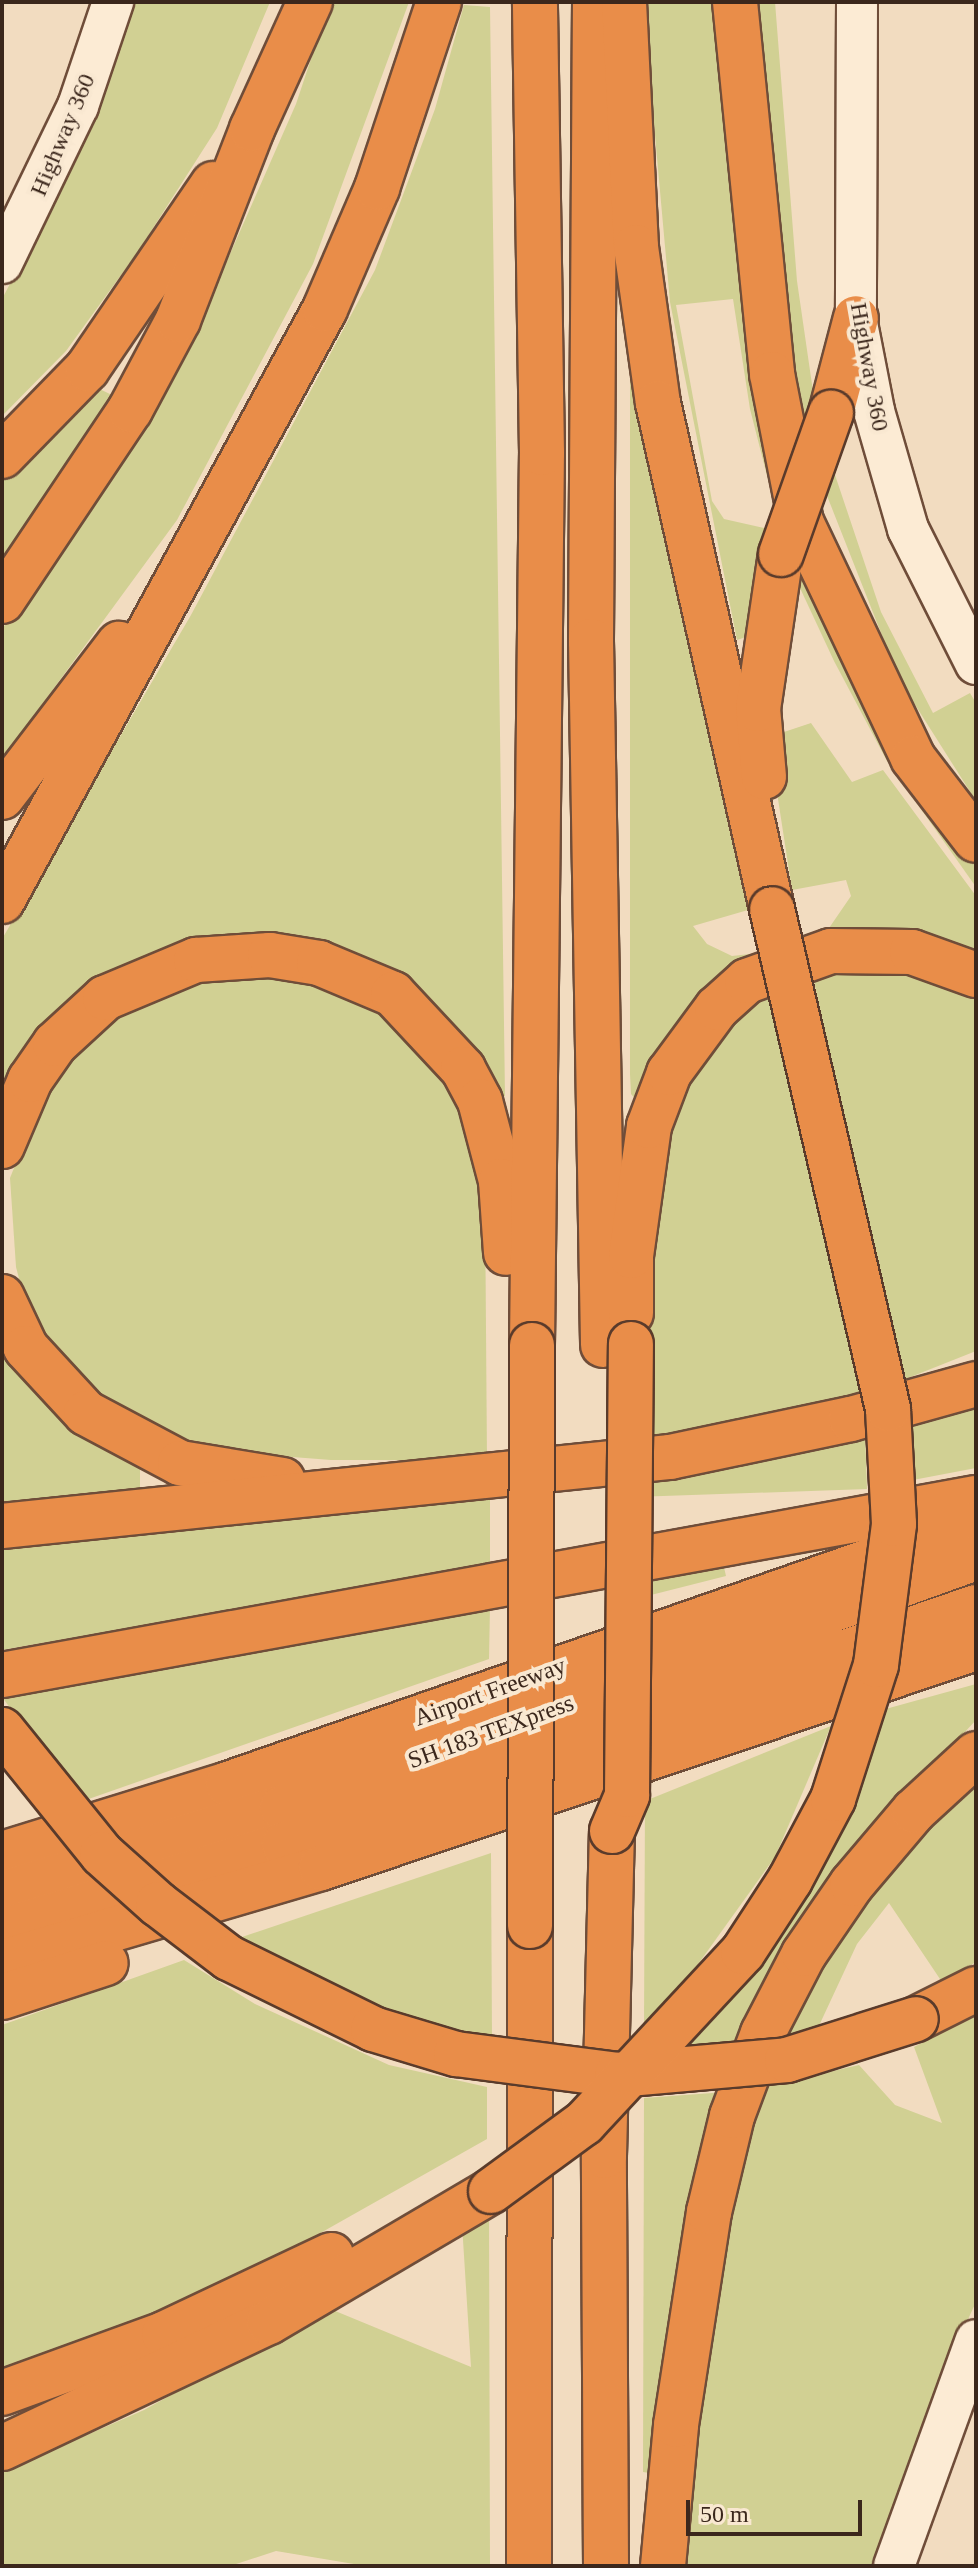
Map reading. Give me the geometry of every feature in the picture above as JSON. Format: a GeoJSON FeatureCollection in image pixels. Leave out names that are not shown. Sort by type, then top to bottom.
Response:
{"type":"FeatureCollection","features":[{"type":"Feature","properties":{"kind":"highway"},"geometry":{"type":"LineString","coordinates":[[2,601],[130,410],[178,320],[252,129],[310,2]]}},
{"type":"Feature","properties":{"kind":"highway"},"geometry":{"type":"LineString","coordinates":[[2,901],[325,309],[377,188],[439,2]]}},
{"type":"Feature","properties":{"kind":"highway"},"geometry":{"type":"LineString","coordinates":[[520,1345],[542,453],[535,2]]}},
{"type":"Feature","properties":{"kind":"highway"},"geometry":{"type":"LineString","coordinates":[[595,2],[591,641],[617,1345],[611,1904],[604,2156],[606,2566]]}},
{"type":"Feature","properties":{"kind":"highway"},"geometry":{"type":"LineString","coordinates":[[2,2448],[178,2367],[345,2264],[491,2191],[584,2123],[733,1964],[790,1880],[856,1739],[889,1590],[895,1485],[888,1409],[658,403],[636,247],[624,2]]}},
{"type":"Feature","properties":{"kind":"highway"},"geometry":{"type":"LineString","coordinates":[[735,2],[772,374],[801,522],[913,758],[976,840]]}},
{"type":"Feature","properties":{"kind":"highway"},"geometry":{"type":"LineString","coordinates":[[2,456],[87,369],[252,129]]}},
{"type":"Feature","properties":{"kind":"highway"},"geometry":{"type":"LineString","coordinates":[[757,846],[768,793],[758,709],[781,554],[831,413],[856,318]]}},
{"type":"Feature","properties":{"kind":"highway"},"geometry":{"type":"LineString","coordinates":[[2,797],[205,531]]}},
{"type":"Feature","properties":{"kind":"highway"},"geometry":{"type":"LineString","coordinates":[[617,1345],[649,1126],[669,1073],[717,1008],[747,981],[831,951],[912,952],[976,975]]}},
{"type":"Feature","properties":{"kind":"highway"},"geometry":{"type":"LineString","coordinates":[[2,1146],[30,1080],[55,1044],[105,998],[134,981],[196,960],[238,956],[319,963],[362,977],[393,994],[444,1042],[480,1101],[501,1181],[520,1345],[531,1535],[529,2566]]}},
{"type":"Feature","properties":{"kind":"highway"},"geometry":{"type":"LineString","coordinates":[[2,1297],[26,1348],[49,1377],[86,1413],[133,1444],[180,1463],[243,1476],[395,1484]]}},
{"type":"Feature","properties":{"kind":"highway"},"geometry":{"type":"LineString","coordinates":[[926,1398],[976,1369]]}},
{"type":"Feature","properties":{"kind":"highway"},"geometry":{"type":"LineString","coordinates":[[2,1526],[670,1457],[976,1384]]}},
{"type":"Feature","properties":{"kind":"highway"},"geometry":{"type":"LineString","coordinates":[[2,1675],[976,1498]]}},
{"type":"Feature","properties":{"kind":"highway","name":"Airport Freeway"},"geometry":{"type":"LineString","coordinates":[[2,1854],[255,1775],[976,1524]]}},
{"type":"Feature","properties":{"kind":"highway","name":"SH 183 TEXpress"},"geometry":{"type":"LineString","coordinates":[[2,1894],[282,1808],[976,1558]]}},
{"type":"Feature","properties":{"kind":"highway","name":"SH 183 TEXpress"},"geometry":{"type":"LineString","coordinates":[[2,1931],[284,1845],[652,1715],[976,1607]]}},
{"type":"Feature","properties":{"kind":"highway"},"geometry":{"type":"LineString","coordinates":[[2,1962],[429,1833],[976,1648]]}},
{"type":"Feature","properties":{"kind":"highway"},"geometry":{"type":"LineString","coordinates":[[2,1730],[102,1854],[158,1904],[229,1958],[373,2029],[487,2060],[617,2075],[787,2060],[916,2019],[976,1989]]}},
{"type":"Feature","properties":{"kind":"highway"},"geometry":{"type":"LineString","coordinates":[[663,2566],[676,2425],[709,2212],[732,2116],[763,2033],[804,1954],[852,1884],[914,1811],[976,1754]]}},
{"type":"Feature","properties":{"kind":"highway"},"geometry":{"type":"LineString","coordinates":[[2,1997],[278,1908],[429,1833]]}},
{"type":"Feature","properties":{"kind":"highway"},"geometry":{"type":"LineString","coordinates":[[2,2393],[345,2264]]}},
{"type":"Feature","properties":{"kind":"main road","name":"Highway 360"},"geometry":{"type":"LineString","coordinates":[[2,263],[78,106],[113,2]]}},
{"type":"Feature","properties":{"kind":"main road","name":"Highway 360"},"geometry":{"type":"LineString","coordinates":[[857,2],[856,318],[874,411],[908,529],[976,664]]}},
{"type":"Feature","properties":{"kind":"main road"},"geometry":{"type":"LineString","coordinates":[[894,2566],[976,2340]]}},
{"type":"Feature","properties":{"kind":"shaded area"},"geometry":{"type":"Polygon","coordinates":[[[130,2],[270,2],[217,128],[137,253],[66,351],[2,416],[2,299],[54,200],[130,2]]]}},
{"type":"Feature","properties":{"kind":"shaded area"},"geometry":{"type":"Polygon","coordinates":[[[330,2],[409,2],[313,264],[177,520],[2,759],[2,629],[115,476],[197,329],[296,104],[330,2]]]}},
{"type":"Feature","properties":{"kind":"shaded area"},"geometry":{"type":"Polygon","coordinates":[[[643,2],[718,2],[777,515],[750,409],[733,299],[676,305],[712,501],[724,519],[773,530],[746,637],[737,640],[670,302],[643,2]]]}},
{"type":"Feature","properties":{"kind":"shaded area"},"geometry":{"type":"Polygon","coordinates":[[[759,2],[775,2],[797,281],[816,412],[807,431],[791,344],[759,2]]]}},
{"type":"Feature","properties":{"kind":"shaded area"},"geometry":{"type":"Polygon","coordinates":[[[464,5],[490,7],[505,1096],[495,1098],[416,999],[190,946],[2,1093],[2,939],[191,615],[375,270],[435,109],[464,5]]]}},
{"type":"Feature","properties":{"kind":"shaded area"},"geometry":{"type":"Polygon","coordinates":[[[630,299],[681,612],[748,910],[693,926],[707,944],[732,956],[759,953],[762,962],[638,1102],[631,1094],[630,1074],[630,299]]]}},
{"type":"Feature","properties":{"kind":"shaded area"},"geometry":{"type":"Polygon","coordinates":[[[89,384],[112,395],[2,566],[2,476],[89,384]]]}},
{"type":"Feature","properties":{"kind":"shaded area"},"geometry":{"type":"Polygon","coordinates":[[[829,457],[881,612],[933,713],[970,693],[976,703],[976,801],[900,681],[820,478],[829,457]]]}},
{"type":"Feature","properties":{"kind":"shaded area"},"geometry":{"type":"Polygon","coordinates":[[[799,550],[976,857],[976,887],[887,761],[834,661],[793,573],[799,550]]]}},
{"type":"Feature","properties":{"kind":"shaded area"},"geometry":{"type":"Polygon","coordinates":[[[779,718],[781,733],[811,723],[852,782],[883,770],[976,896],[976,963],[827,931],[851,896],[846,880],[792,890],[776,786],[779,718]]]}},
{"type":"Feature","properties":{"kind":"shaded area"},"geometry":{"type":"Polygon","coordinates":[[[898,965],[976,997],[976,1351],[903,1380],[812,973],[898,965]]]}},
{"type":"Feature","properties":{"kind":"shaded area"},"geometry":{"type":"Polygon","coordinates":[[[226,974],[301,979],[379,1011],[434,1059],[464,1116],[485,1199],[487,1460],[331,1460],[192,1449],[77,1382],[31,1324],[16,1267],[10,1178],[42,1098],[77,1048],[148,998],[226,974]]]}},
{"type":"Feature","properties":{"kind":"shaded area"},"geometry":{"type":"Polygon","coordinates":[[[768,993],[860,1392],[646,1444],[642,1350],[667,1132],[682,1088],[731,1018],[768,993]]]}},
{"type":"Feature","properties":{"kind":"shaded area"},"geometry":{"type":"Polygon","coordinates":[[[2,1331],[140,1460],[140,1488],[2,1503],[2,1331]]]}},
{"type":"Feature","properties":{"kind":"shaded area"},"geometry":{"type":"Polygon","coordinates":[[[976,1398],[976,1468],[913,1480],[910,1420],[976,1398]]]}},
{"type":"Feature","properties":{"kind":"shaded area"},"geometry":{"type":"Polygon","coordinates":[[[865,1431],[867,1489],[641,1497],[639,1439],[865,1431]]]}},
{"type":"Feature","properties":{"kind":"shaded area"},"geometry":{"type":"Polygon","coordinates":[[[490,1491],[490,1565],[2,1650],[2,1537],[490,1491]]]}},
{"type":"Feature","properties":{"kind":"shaded area"},"geometry":{"type":"Polygon","coordinates":[[[723,1563],[726,1576],[647,1596],[646,1578],[723,1563]]]}},
{"type":"Feature","properties":{"kind":"shaded area"},"geometry":{"type":"Polygon","coordinates":[[[490,1607],[489,1659],[80,1802],[2,1697],[490,1607]]]}},
{"type":"Feature","properties":{"kind":"shaded area"},"geometry":{"type":"Polygon","coordinates":[[[976,1684],[976,1720],[850,1856],[750,2044],[680,2052],[734,1995],[784,1926],[882,1710],[976,1684]]]}},
{"type":"Feature","properties":{"kind":"shaded area"},"geometry":{"type":"Polygon","coordinates":[[[831,1726],[775,1857],[696,1967],[644,2026],[645,1801],[831,1726]]]}},
{"type":"Feature","properties":{"kind":"shaded area"},"geometry":{"type":"Polygon","coordinates":[[[976,1777],[976,1962],[942,1982],[889,1903],[857,1944],[817,2030],[786,2036],[854,1913],[976,1777]]]}},
{"type":"Feature","properties":{"kind":"shaded area"},"geometry":{"type":"Polygon","coordinates":[[[491,1853],[492,2037],[423,2023],[349,1994],[239,1938],[491,1853]]]}},
{"type":"Feature","properties":{"kind":"shaded area"},"geometry":{"type":"Polygon","coordinates":[[[184,1960],[255,2004],[389,2065],[487,2087],[487,2139],[232,2283],[2,2370],[2,2025],[184,1960]]]}},
{"type":"Feature","properties":{"kind":"shaded area"},"geometry":{"type":"Polygon","coordinates":[[[976,2015],[976,2302],[939,2382],[879,2566],[681,2566],[704,2355],[754,2089],[859,2065],[895,2105],[942,2123],[914,2047],[976,2015]]]}},
{"type":"Feature","properties":{"kind":"shaded area"},"geometry":{"type":"Polygon","coordinates":[[[726,2092],[656,2474],[643,2472],[644,2098],[726,2092]]]}},
{"type":"Feature","properties":{"kind":"shaded area"},"geometry":{"type":"Polygon","coordinates":[[[489,2204],[490,2566],[366,2566],[276,2551],[230,2566],[2,2566],[2,2472],[144,2410],[328,2308],[471,2367],[462,2224],[489,2204]]]}}]}
